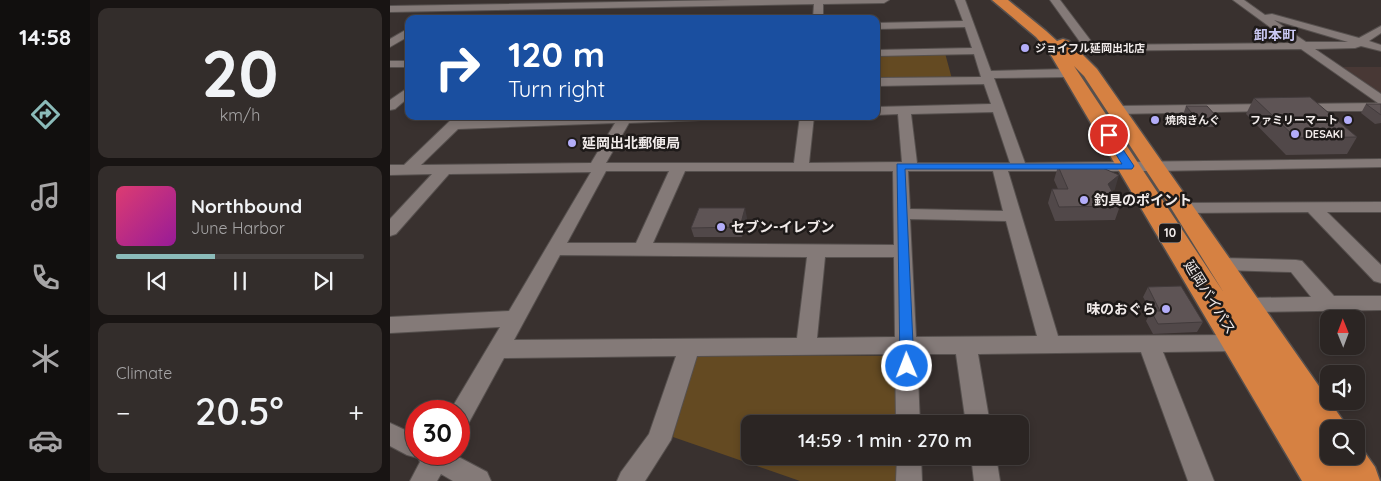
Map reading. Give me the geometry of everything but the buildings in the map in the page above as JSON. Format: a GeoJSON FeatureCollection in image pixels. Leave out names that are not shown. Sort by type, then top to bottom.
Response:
{"type":"FeatureCollection","features":[{"type":"Feature","properties":{"kind":"highway","name":"延岡バイパス"},"geometry":{"type":"LineString","coordinates":[[999,0],[1041,34],[1056,50],[1075,57],[1129,166],[1324,481]]}},
{"type":"Feature","properties":{"kind":"highway","name":"延岡バイパス"},"geometry":{"type":"LineString","coordinates":[[1011,0],[1044,24],[1091,72],[1156,166],[1322,420]]}},
{"type":"Feature","properties":{"kind":"highway"},"geometry":{"type":"LineString","coordinates":[[1351,465],[1361,481]]}},
{"type":"Feature","properties":{"kind":"street"},"geometry":{"type":"LineString","coordinates":[[390,9],[445,8],[517,3],[573,6],[619,2],[691,5],[884,0]]}},
{"type":"Feature","properties":{"kind":"street"},"geometry":{"type":"LineString","coordinates":[[960,0],[1019,166]]}},
{"type":"Feature","properties":{"kind":"street"},"geometry":{"type":"LineString","coordinates":[[1055,0],[1075,57]]}},
{"type":"Feature","properties":{"kind":"street"},"geometry":{"type":"LineString","coordinates":[[1238,0],[1381,100]]}},
{"type":"Feature","properties":{"kind":"street"},"geometry":{"type":"LineString","coordinates":[[818,15],[819,1]]}},
{"type":"Feature","properties":{"kind":"street"},"geometry":{"type":"LineString","coordinates":[[502,15],[517,3]]}},
{"type":"Feature","properties":{"kind":"street"},"geometry":{"type":"LineString","coordinates":[[564,15],[573,6]]}},
{"type":"Feature","properties":{"kind":"street"},"geometry":{"type":"LineString","coordinates":[[434,15],[445,8]]}},
{"type":"Feature","properties":{"kind":"street"},"geometry":{"type":"LineString","coordinates":[[1254,11],[1381,48]]}},
{"type":"Feature","properties":{"kind":"street"},"geometry":{"type":"LineString","coordinates":[[880,26],[968,24]]}},
{"type":"Feature","properties":{"kind":"street"},"geometry":{"type":"LineString","coordinates":[[880,82],[987,77],[1075,57],[1355,45],[1381,29]]}},
{"type":"Feature","properties":{"kind":"street"},"geometry":{"type":"LineString","coordinates":[[390,34],[405,33]]}},
{"type":"Feature","properties":{"kind":"street"},"geometry":{"type":"LineString","coordinates":[[390,44],[405,34]]}},
{"type":"Feature","properties":{"kind":"street"},"geometry":{"type":"LineString","coordinates":[[880,53],[978,51]]}},
{"type":"Feature","properties":{"kind":"street"},"geometry":{"type":"LineString","coordinates":[[390,64],[405,64]]}},
{"type":"Feature","properties":{"kind":"street"},"geometry":{"type":"LineString","coordinates":[[390,89],[405,90]]}},
{"type":"Feature","properties":{"kind":"street"},"geometry":{"type":"LineString","coordinates":[[390,106],[405,93]]}},
{"type":"Feature","properties":{"kind":"street"},"geometry":{"type":"LineString","coordinates":[[1117,110],[1381,107]]}},
{"type":"Feature","properties":{"kind":"street"},"geometry":{"type":"LineString","coordinates":[[880,111],[998,108]]}},
{"type":"Feature","properties":{"kind":"street"},"geometry":{"type":"LineString","coordinates":[[904,110],[905,166],[902,214],[908,415]]}},
{"type":"Feature","properties":{"kind":"street"},"geometry":{"type":"LineString","coordinates":[[409,169],[458,121],[514,120]]}},
{"type":"Feature","properties":{"kind":"street"},"geometry":{"type":"LineString","coordinates":[[469,400],[555,248],[624,120]]}},
{"type":"Feature","properties":{"kind":"street"},"geometry":{"type":"LineString","coordinates":[[802,167],[807,120]]}},
{"type":"Feature","properties":{"kind":"street"},"geometry":{"type":"LineString","coordinates":[[390,170],[446,168],[1156,166],[1381,163]]}},
{"type":"Feature","properties":{"kind":"street"},"geometry":{"type":"LineString","coordinates":[[999,166],[1050,345]]}},
{"type":"Feature","properties":{"kind":"street"},"geometry":{"type":"LineString","coordinates":[[642,249],[679,167]]}},
{"type":"Feature","properties":{"kind":"street"},"geometry":{"type":"LineString","coordinates":[[390,230],[397,214],[446,168]]}},
{"type":"Feature","properties":{"kind":"street"},"geometry":{"type":"LineString","coordinates":[[1183,208],[1381,207]]}},
{"type":"Feature","properties":{"kind":"street"},"geometry":{"type":"LineString","coordinates":[[1313,208],[1381,276]]}},
{"type":"Feature","properties":{"kind":"street"},"geometry":{"type":"LineString","coordinates":[[902,214],[1013,216]]}},
{"type":"Feature","properties":{"kind":"street"},"geometry":{"type":"LineString","coordinates":[[555,248],[903,251]]}},
{"type":"Feature","properties":{"kind":"street"},"geometry":{"type":"LineString","coordinates":[[806,347],[817,251]]}},
{"type":"Feature","properties":{"kind":"street"},"geometry":{"type":"LineString","coordinates":[[1220,264],[1296,266],[1329,304]]}},
{"type":"Feature","properties":{"kind":"street"},"geometry":{"type":"LineString","coordinates":[[1248,305],[1329,304],[1377,307]]}},
{"type":"Feature","properties":{"kind":"street"},"geometry":{"type":"LineString","coordinates":[[390,325],[516,318]]}},
{"type":"Feature","properties":{"kind":"street"},"geometry":{"type":"LineString","coordinates":[[498,349],[1238,343]]}},
{"type":"Feature","properties":{"kind":"street"},"geometry":{"type":"LineString","coordinates":[[1149,344],[1201,481]]}},
{"type":"Feature","properties":{"kind":"street"},"geometry":{"type":"LineString","coordinates":[[966,346],[977,415]]}},
{"type":"Feature","properties":{"kind":"street"},"geometry":{"type":"LineString","coordinates":[[630,481],[659,440],[689,348]]}},
{"type":"Feature","properties":{"kind":"street"},"geometry":{"type":"LineString","coordinates":[[390,434],[405,441]]}},
{"type":"Feature","properties":{"kind":"street"},"geometry":{"type":"LineString","coordinates":[[423,481],[427,465]]}},
{"type":"Feature","properties":{"kind":"street"},"geometry":{"type":"LineString","coordinates":[[451,465],[478,481]]}},
{"type":"Feature","properties":{"kind":"street"},"geometry":{"type":"LineString","coordinates":[[909,465],[909,481]]}},
{"type":"Feature","properties":{"kind":"street"},"geometry":{"type":"LineString","coordinates":[[984,465],[987,481]]}},
{"type":"Feature","properties":{"kind":"shaded area"},"geometry":{"type":"Polygon","coordinates":[[[945,53],[952,79],[880,80],[880,54],[945,53]]]}},
{"type":"Feature","properties":{"kind":"shaded area"},"geometry":{"type":"Polygon","coordinates":[[[1343,67],[1381,67],[1381,93],[1343,67]]]}},
{"type":"Feature","properties":{"kind":"shaded area"},"geometry":{"type":"Polygon","coordinates":[[[692,355],[896,356],[896,415],[741,415],[741,461],[673,437],[692,355]]]}},
{"type":"Feature","properties":{"kind":"shaded area"},"geometry":{"type":"Polygon","coordinates":[[[754,465],[896,465],[896,481],[800,481],[754,465]]]}},
{"type":"Feature","properties":{"kind":"place","name":"ジョイフル延岡出北店"},"geometry":{"type":"Point","coordinates":[1025,48]}},
{"type":"Feature","properties":{"kind":"place","name":"焼肉きんぐ"},"geometry":{"type":"Point","coordinates":[1155,120]}},
{"type":"Feature","properties":{"kind":"place","name":"ファミリーマート"},"geometry":{"type":"Point","coordinates":[1348,120]}},
{"type":"Feature","properties":{"kind":"place","name":"DESAKI"},"geometry":{"type":"Point","coordinates":[1295,134]}},
{"type":"Feature","properties":{"kind":"place","name":"延岡出北郵便局"},"geometry":{"type":"Point","coordinates":[572,143]}},
{"type":"Feature","properties":{"kind":"place","name":"釣具のポイント"},"geometry":{"type":"Point","coordinates":[1084,200]}},
{"type":"Feature","properties":{"kind":"place","name":"セブン-イレブン"},"geometry":{"type":"Point","coordinates":[721,227]}},
{"type":"Feature","properties":{"kind":"place","name":"味のおぐら"},"geometry":{"type":"Point","coordinates":[1166,309]}},
{"type":"Feature","properties":{"kind":"district","name":"卸本町"},"geometry":{"type":"Point","coordinates":[1275,35]}},
{"type":"Feature","properties":{"kind":"route"},"geometry":{"type":"LineString","coordinates":[[907,366],[900,166],[1129,166],[1109,135]]}}]}
